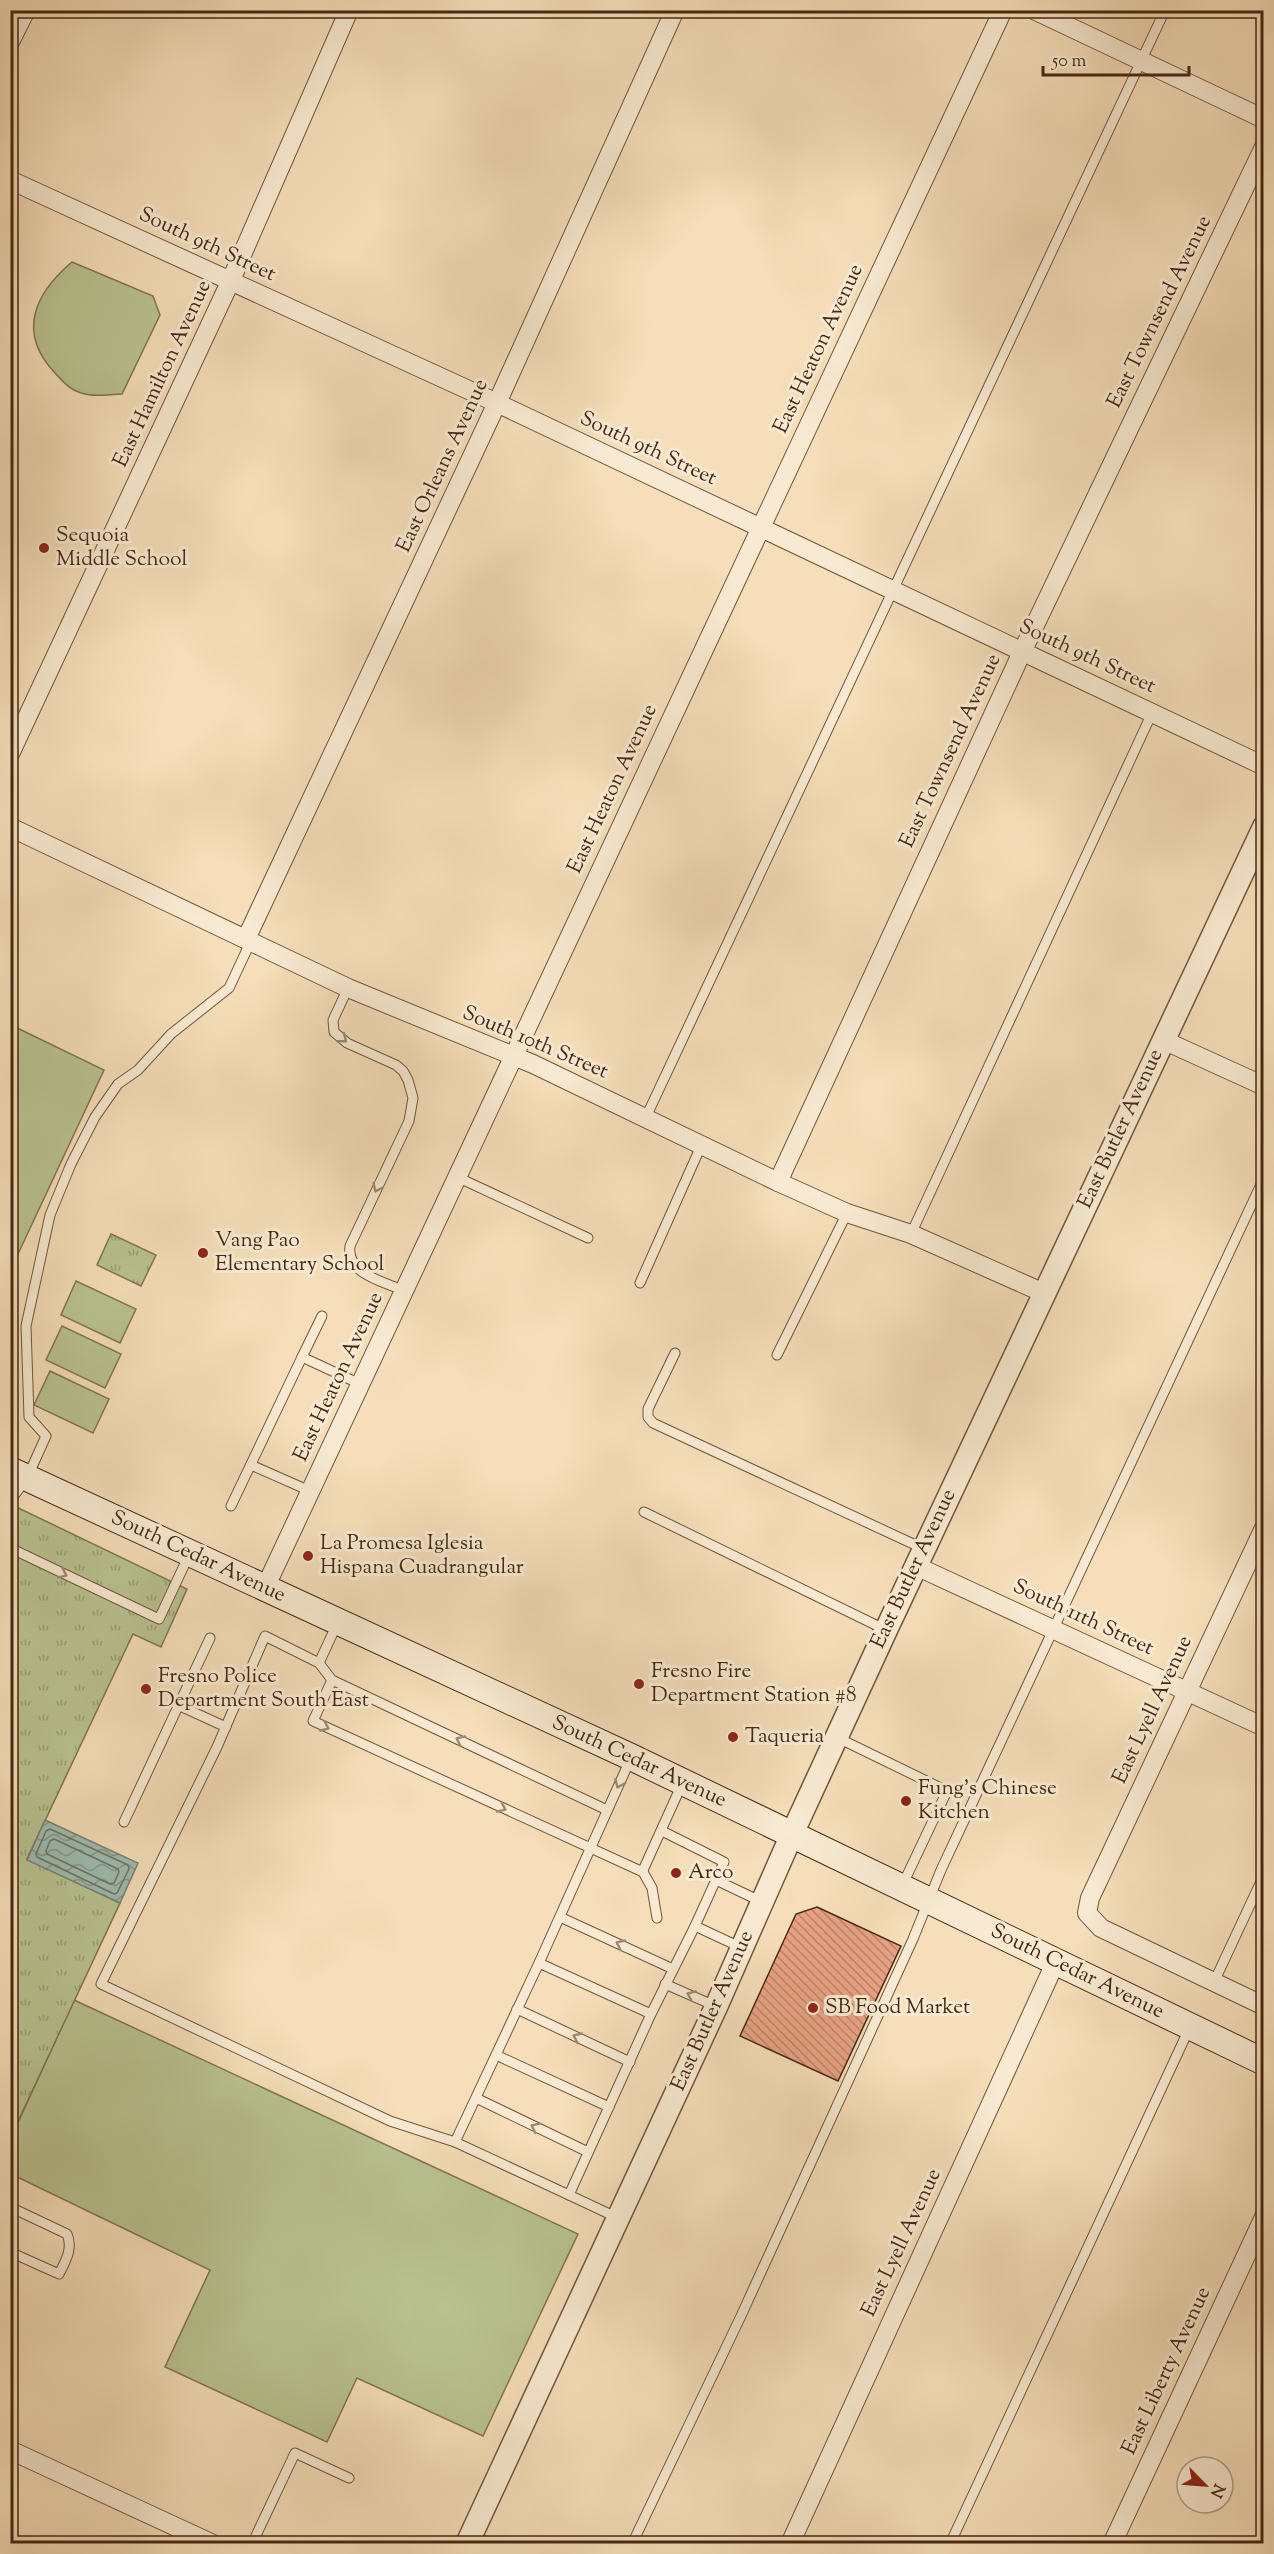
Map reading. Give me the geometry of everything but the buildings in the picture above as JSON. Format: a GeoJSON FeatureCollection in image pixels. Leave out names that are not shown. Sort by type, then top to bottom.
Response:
{"type":"FeatureCollection","features":[{"type":"Feature","properties":{"kind":"main road","name":"South Cedar Avenue"},"geometry":{"type":"LineString","coordinates":[[19,1474],[631,1757],[1263,2062]]}},
{"type":"Feature","properties":{"kind":"street"},"geometry":{"type":"LineString","coordinates":[[10,42],[26,10]]}},
{"type":"Feature","properties":{"kind":"street","name":"East Hamilton Avenue"},"geometry":{"type":"LineString","coordinates":[[10,754],[231,280],[349,10]]}},
{"type":"Feature","properties":{"kind":"street","name":"East Orleans Avenue"},"geometry":{"type":"LineString","coordinates":[[249,940],[497,403],[675,10]]}},
{"type":"Feature","properties":{"kind":"street","name":"East Heaton Avenue"},"geometry":{"type":"LineString","coordinates":[[265,1588],[1003,10]]}},
{"type":"Feature","properties":{"kind":"street"},"geometry":{"type":"LineString","coordinates":[[1034,10],[1263,119]]}},
{"type":"Feature","properties":{"kind":"street","name":"East Townsend Avenue"},"geometry":{"type":"LineString","coordinates":[[778,1182],[1022,652],[1263,147]]}},
{"type":"Feature","properties":{"kind":"street","name":"South 9th Street"},"geometry":{"type":"LineString","coordinates":[[10,180],[497,403],[1263,765]]}},
{"type":"Feature","properties":{"kind":"street","name":"South 10th Street"},"geometry":{"type":"LineString","coordinates":[[10,827],[348,988],[512,1056],[646,1117],[778,1182],[847,1213],[910,1234],[1044,1293]]}},
{"type":"Feature","properties":{"kind":"street","name":"East Butler Avenue"},"geometry":{"type":"LineString","coordinates":[[467,2544],[716,2007],[886,1629],[1263,827]]}},
{"type":"Feature","properties":{"kind":"street"},"geometry":{"type":"LineString","coordinates":[[1163,1040],[1263,1086]]}},
{"type":"Feature","properties":{"kind":"street","name":"East Lyell Avenue"},"geometry":{"type":"LineString","coordinates":[[1214,1982],[1101,1928],[1087,1913],[1090,1898],[1263,1528]]}},
{"type":"Feature","properties":{"kind":"street","name":"South 11th Street"},"geometry":{"type":"LineString","coordinates":[[920,1558],[1053,1628],[1263,1727]]}},
{"type":"Feature","properties":{"kind":"street","name":"East Lyell Avenue"},"geometry":{"type":"LineString","coordinates":[[790,2544],[1056,1961]]}},
{"type":"Feature","properties":{"kind":"street"},"geometry":{"type":"LineString","coordinates":[[1214,1982],[1263,2006]]}},
{"type":"Feature","properties":{"kind":"street","name":"East Liberty Avenue"},"geometry":{"type":"LineString","coordinates":[[1112,2544],[1263,2217]]}},
{"type":"Feature","properties":{"kind":"street"},"geometry":{"type":"LineString","coordinates":[[10,2450],[213,2544]]}},
{"type":"Feature","properties":{"kind":"lane"},"geometry":{"type":"LineString","coordinates":[[646,1117],[1165,10]]}},
{"type":"Feature","properties":{"kind":"lane"},"geometry":{"type":"LineString","coordinates":[[910,1234],[1152,713]]}},
{"type":"Feature","properties":{"kind":"lane"},"geometry":{"type":"LineString","coordinates":[[10,1501],[19,1474],[46,1436],[29,1417],[26,1326],[50,1215],[70,1164],[95,1117],[118,1084],[138,1070],[171,1035],[229,988],[249,940]]}},
{"type":"Feature","properties":{"kind":"lane"},"geometry":{"type":"LineString","coordinates":[[348,988],[333,1020],[334,1032],[347,1043],[396,1065],[408,1080],[413,1098],[409,1121],[350,1246],[349,1253],[351,1263],[359,1270],[404,1291]]}},
{"type":"Feature","properties":{"kind":"lane"},"geometry":{"type":"LineString","coordinates":[[640,1283],[701,1146]]}},
{"type":"Feature","properties":{"kind":"lane"},"geometry":{"type":"LineString","coordinates":[[457,1177],[588,1238]]}},
{"type":"Feature","properties":{"kind":"lane"},"geometry":{"type":"LineString","coordinates":[[632,2544],[760,2273],[1053,1628],[1263,1178]]}},
{"type":"Feature","properties":{"kind":"lane"},"geometry":{"type":"LineString","coordinates":[[777,1355],[847,1213]]}},
{"type":"Feature","properties":{"kind":"lane"},"geometry":{"type":"LineString","coordinates":[[231,1506],[322,1316]]}},
{"type":"Feature","properties":{"kind":"lane"},"geometry":{"type":"LineString","coordinates":[[675,1353],[648,1409],[648,1418],[652,1423],[920,1558]]}},
{"type":"Feature","properties":{"kind":"lane"},"geometry":{"type":"LineString","coordinates":[[302,1358],[360,1384]]}},
{"type":"Feature","properties":{"kind":"lane"},"geometry":{"type":"LineString","coordinates":[[251,1465],[310,1491]]}},
{"type":"Feature","properties":{"kind":"lane"},"geometry":{"type":"LineString","coordinates":[[644,1512],[886,1629]]}},
{"type":"Feature","properties":{"kind":"lane"},"geometry":{"type":"LineString","coordinates":[[10,1548],[159,1619],[190,1553]]}},
{"type":"Feature","properties":{"kind":"lane"},"geometry":{"type":"LineString","coordinates":[[319,1663],[338,1622]]}},
{"type":"Feature","properties":{"kind":"lane"},"geometry":{"type":"LineString","coordinates":[[608,1810],[332,1680],[319,1663],[265,1636],[226,1727],[101,1984],[390,2121],[455,2142],[618,2218]]}},
{"type":"Feature","properties":{"kind":"lane"},"geometry":{"type":"LineString","coordinates":[[124,1822],[210,1638]]}},
{"type":"Feature","properties":{"kind":"lane"},"geometry":{"type":"LineString","coordinates":[[332,1680],[313,1721],[643,1872],[652,1888],[657,1918]]}},
{"type":"Feature","properties":{"kind":"lane"},"geometry":{"type":"LineString","coordinates":[[180,1706],[226,1727]]}},
{"type":"Feature","properties":{"kind":"lane"},"geometry":{"type":"LineString","coordinates":[[836,1737],[947,1791],[902,1886]]}},
{"type":"Feature","properties":{"kind":"lane"},"geometry":{"type":"LineString","coordinates":[[455,2142],[518,2010],[631,1757]]}},
{"type":"Feature","properties":{"kind":"lane"},"geometry":{"type":"LineString","coordinates":[[643,1872],[683,1782]]}},
{"type":"Feature","properties":{"kind":"lane"},"geometry":{"type":"LineString","coordinates":[[569,2195],[651,2014],[724,1862],[662,1831]]}},
{"type":"Feature","properties":{"kind":"lane"},"geometry":{"type":"LineString","coordinates":[[1214,1982],[1263,1875]]}},
{"type":"Feature","properties":{"kind":"lane"},"geometry":{"type":"LineString","coordinates":[[716,1880],[762,1902]]}},
{"type":"Feature","properties":{"kind":"lane"},"geometry":{"type":"LineString","coordinates":[[560,1917],[673,1968]]}},
{"type":"Feature","properties":{"kind":"lane"},"geometry":{"type":"LineString","coordinates":[[695,1926],[742,1948]]}},
{"type":"Feature","properties":{"kind":"lane"},"geometry":{"type":"LineString","coordinates":[[539,1963],[651,2014]]}},
{"type":"Feature","properties":{"kind":"lane"},"geometry":{"type":"LineString","coordinates":[[665,1984],[716,2007]]}},
{"type":"Feature","properties":{"kind":"lane"},"geometry":{"type":"LineString","coordinates":[[518,2010],[630,2062]]}},
{"type":"Feature","properties":{"kind":"lane"},"geometry":{"type":"LineString","coordinates":[[950,2544],[1190,2026]]}},
{"type":"Feature","properties":{"kind":"lane"},"geometry":{"type":"LineString","coordinates":[[496,2055],[609,2107]]}},
{"type":"Feature","properties":{"kind":"lane"},"geometry":{"type":"LineString","coordinates":[[476,2098],[588,2152]]}},
{"type":"Feature","properties":{"kind":"lane"},"geometry":{"type":"LineString","coordinates":[[10,2207],[67,2234],[70,2242],[69,2252],[59,2274],[10,2252]]}},
{"type":"Feature","properties":{"kind":"lane"},"geometry":{"type":"LineString","coordinates":[[252,2544],[295,2453],[349,2478]]}},
{"type":"Feature","properties":{"kind":"green space"},"geometry":{"type":"Polygon","coordinates":[[[72,262],[153,296],[160,315],[122,394],[89,395],[72,389],[58,377],[43,358],[36,343],[35,314],[40,301],[48,287],[72,262]]]}},
{"type":"Feature","properties":{"kind":"green space"},"geometry":{"type":"Polygon","coordinates":[[[11,1025],[104,1070],[11,1269],[11,1025]]]}},
{"type":"Feature","properties":{"kind":"green space"},"geometry":{"type":"Polygon","coordinates":[[[111,1234],[156,1255],[141,1286],[97,1265],[111,1234]]]}},
{"type":"Feature","properties":{"kind":"green space"},"geometry":{"type":"Polygon","coordinates":[[[76,1281],[136,1309],[120,1343],[61,1315],[76,1281]]]}},
{"type":"Feature","properties":{"kind":"green space"},"geometry":{"type":"Polygon","coordinates":[[[62,1326],[121,1354],[105,1388],[46,1360],[62,1326]]]}},
{"type":"Feature","properties":{"kind":"green space"},"geometry":{"type":"Polygon","coordinates":[[[50,1371],[109,1399],[93,1433],[34,1405],[50,1371]]]}},
{"type":"Feature","properties":{"kind":"green space"},"geometry":{"type":"Polygon","coordinates":[[[10,1504],[187,1589],[161,1647],[133,1634],[27,1859],[120,1903],[14,2130],[10,2128],[10,1504]]]}},
{"type":"Feature","properties":{"kind":"green space"},"geometry":{"type":"Polygon","coordinates":[[[74,2000],[578,2234],[483,2436],[357,2378],[327,2442],[165,2367],[210,2270],[11,2174],[11,2138],[74,2000]]]}},
{"type":"Feature","properties":{"kind":"water"},"geometry":{"type":"Polygon","coordinates":[[[45,1820],[138,1863],[120,1903],[27,1860],[45,1820]]]}},
{"type":"Feature","properties":{"kind":"place","name":"Sequoia Middle School"},"geometry":{"type":"Point","coordinates":[44,548]}},
{"type":"Feature","properties":{"kind":"place","name":"Vang Pao Elementary School"},"geometry":{"type":"Point","coordinates":[203,1253]}},
{"type":"Feature","properties":{"kind":"place","name":"La Promesa Iglesia Hispana Cuadrangular"},"geometry":{"type":"Point","coordinates":[308,1556]}},
{"type":"Feature","properties":{"kind":"place","name":"Fresno Fire Department Station #8"},"geometry":{"type":"Point","coordinates":[639,1684]}},
{"type":"Feature","properties":{"kind":"place","name":"Fresno Police Department South East"},"geometry":{"type":"Point","coordinates":[146,1689]}},
{"type":"Feature","properties":{"kind":"place","name":"Taqueria"},"geometry":{"type":"Point","coordinates":[733,1737]}},
{"type":"Feature","properties":{"kind":"place","name":"Fung's Chinese Kitchen"},"geometry":{"type":"Point","coordinates":[906,1801]}},
{"type":"Feature","properties":{"kind":"place","name":"Arco"},"geometry":{"type":"Point","coordinates":[676,1873]}},
{"type":"Feature","properties":{"kind":"place","name":"SB Food Market"},"geometry":{"type":"Point","coordinates":[813,2008]}}]}
